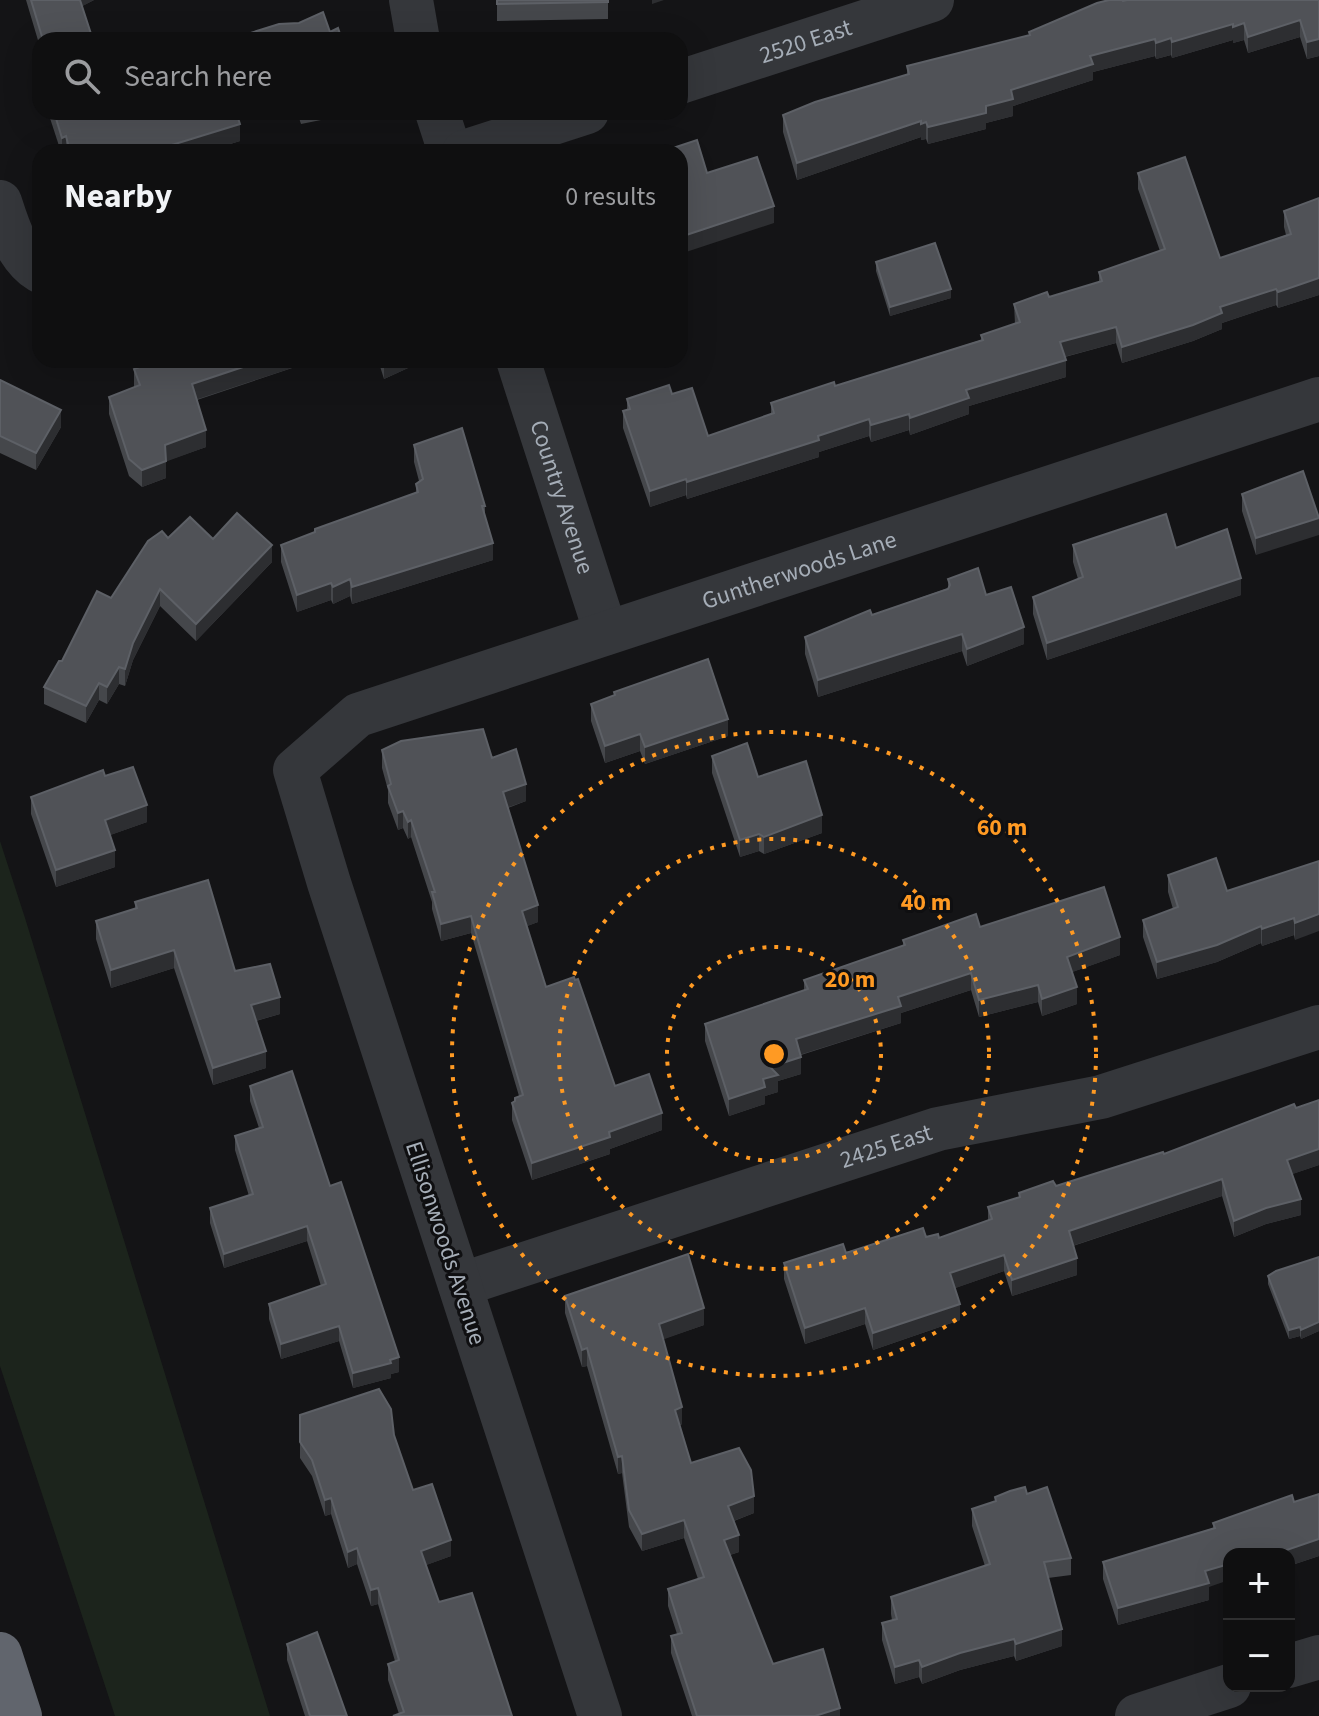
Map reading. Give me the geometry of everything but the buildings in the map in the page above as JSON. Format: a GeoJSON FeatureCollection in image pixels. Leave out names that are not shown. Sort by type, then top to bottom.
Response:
{"type":"FeatureCollection","features":[{"type":"Feature","properties":{"kind":"highway"},"geometry":{"type":"LineString","coordinates":[[0,1654],[20,1716]]}},
{"type":"Feature","properties":{"kind":"street"},"geometry":{"type":"LineString","coordinates":[[411,0],[417,32]]}},
{"type":"Feature","properties":{"kind":"street","name":"2520 East"},"geometry":{"type":"LineString","coordinates":[[688,79],[932,0]]}},
{"type":"Feature","properties":{"kind":"street"},"geometry":{"type":"LineString","coordinates":[[440,120],[447,144]]}},
{"type":"Feature","properties":{"kind":"street"},"geometry":{"type":"LineString","coordinates":[[489,144],[562,120]]}},
{"type":"Feature","properties":{"kind":"street"},"geometry":{"type":"LineString","coordinates":[[0,202],[9,230],[32,266]]}},
{"type":"Feature","properties":{"kind":"street","name":"Country Avenue"},"geometry":{"type":"LineString","coordinates":[[521,368],[606,633]]}},
{"type":"Feature","properties":{"kind":"street","name":"Guntherwoods Lane"},"geometry":{"type":"LineString","coordinates":[[295,770],[358,715],[1319,399]]}},
{"type":"Feature","properties":{"kind":"street","name":"Ellisonwoods Avenue"},"geometry":{"type":"LineString","coordinates":[[295,770],[600,1716]]}},
{"type":"Feature","properties":{"kind":"street","name":"2425 East"},"geometry":{"type":"LineString","coordinates":[[460,1285],[938,1129],[1101,1097],[1319,1027]]}},
{"type":"Feature","properties":{"kind":"street"},"geometry":{"type":"LineString","coordinates":[[1295,1664],[1319,1657]]}},
{"type":"Feature","properties":{"kind":"street"},"geometry":{"type":"LineString","coordinates":[[1137,1716],[1223,1688]]}},
{"type":"Feature","properties":{"kind":"shaded area"},"geometry":{"type":"Polygon","coordinates":[[[0,841],[270,1716],[115,1716],[0,1366],[0,841]]]}}]}
